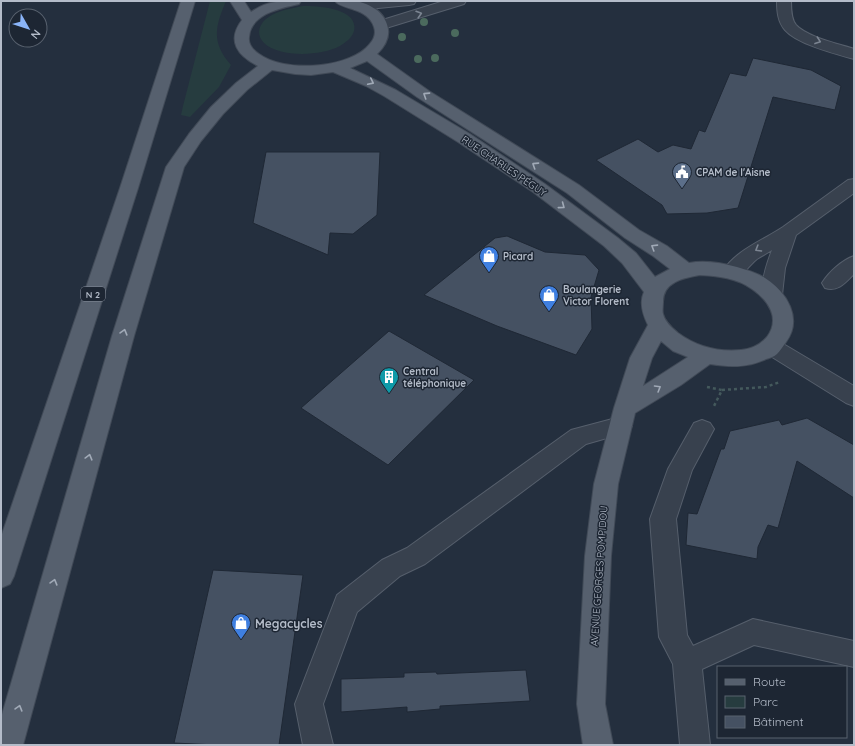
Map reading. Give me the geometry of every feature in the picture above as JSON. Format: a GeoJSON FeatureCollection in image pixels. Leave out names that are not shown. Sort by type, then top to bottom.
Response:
{"type":"FeatureCollection","features":[{"type":"Feature","properties":{"kind":"main road","name":"N 2"},"geometry":{"type":"LineString","coordinates":[[1,576],[129,188],[188,1]]}},
{"type":"Feature","properties":{"kind":"main road"},"geometry":{"type":"LineString","coordinates":[[237,1],[249,20]]}},
{"type":"Feature","properties":{"kind":"main road"},"geometry":{"type":"LineString","coordinates":[[294,1],[281,3],[262,10],[249,20],[242,30],[240,40],[244,49],[254,58],[269,65],[301,70],[335,67],[368,54],[378,45],[382,35],[381,25],[377,18],[358,6],[342,1]]}},
{"type":"Feature","properties":{"kind":"main road","name":"RUE CHARLES PÉGUY"},"geometry":{"type":"LineString","coordinates":[[368,54],[423,94],[573,189],[632,234],[660,251],[685,270]]}},
{"type":"Feature","properties":{"kind":"main road"},"geometry":{"type":"LineString","coordinates":[[8,745],[123,336],[175,167],[201,128],[233,92],[269,65]]}},
{"type":"Feature","properties":{"kind":"main road","name":"RUE CHARLES PÉGUY"},"geometry":{"type":"LineString","coordinates":[[335,67],[372,83],[390,93],[464,138],[539,188],[629,258],[654,290]]}},
{"type":"Feature","properties":{"kind":"main road"},"geometry":{"type":"LineString","coordinates":[[715,268],[732,272],[761,286],[772,295],[780,306],[784,317],[784,328],[780,338],[772,347],[762,353],[750,357],[736,359],[706,356],[677,344],[658,326],[652,313],[651,301],[654,290],[662,282],[672,275],[685,270],[715,268]]}},
{"type":"Feature","properties":{"kind":"main road","name":"AVENUE GEORGES POMPIDOU"},"geometry":{"type":"LineString","coordinates":[[598,745],[590,704],[598,556],[606,484],[623,417],[641,358],[658,326]]}},
{"type":"Feature","properties":{"kind":"main road"},"geometry":{"type":"LineString","coordinates":[[623,417],[706,356]]}},
{"type":"Feature","properties":{"kind":"street"},"geometry":{"type":"LineString","coordinates":[[358,6],[409,1]]}},
{"type":"Feature","properties":{"kind":"street"},"geometry":{"type":"LineString","coordinates":[[381,25],[459,1]]}},
{"type":"Feature","properties":{"kind":"street"},"geometry":{"type":"LineString","coordinates":[[784,1],[786,21],[791,29],[804,36],[854,54]]}},
{"type":"Feature","properties":{"kind":"street"},"geometry":{"type":"LineString","coordinates":[[732,272],[751,254],[788,232],[854,184]]}},
{"type":"Feature","properties":{"kind":"street"},"geometry":{"type":"LineString","coordinates":[[772,295],[775,268],[788,232]]}},
{"type":"Feature","properties":{"kind":"street"},"geometry":{"type":"LineString","coordinates":[[832,283],[854,263]]}},
{"type":"Feature","properties":{"kind":"street"},"geometry":{"type":"LineString","coordinates":[[772,347],[854,397]]}},
{"type":"Feature","properties":{"kind":"street"},"geometry":{"type":"LineString","coordinates":[[318,745],[310,704],[346,604],[391,568],[416,556],[579,437],[623,417]]}},
{"type":"Feature","properties":{"kind":"street"},"geometry":{"type":"LineString","coordinates":[[695,745],[687,662],[673,637],[663,519],[680,469],[702,430]]}},
{"type":"Feature","properties":{"kind":"street"},"geometry":{"type":"LineString","coordinates":[[687,662],[752,632],[854,654]]}},
{"type":"Feature","properties":{"kind":"path"},"geometry":{"type":"LineString","coordinates":[[722,390],[766,387],[790,379],[804,366]]}},
{"type":"Feature","properties":{"kind":"green space"},"geometry":{"type":"Polygon","coordinates":[[[210,1],[226,1],[219,19],[217,34],[220,49],[231,65],[219,87],[190,117],[181,115],[210,1]]]}},
{"type":"Feature","properties":{"kind":"green space"},"geometry":{"type":"Polygon","coordinates":[[[303,6],[327,8],[344,13],[350,17],[354,23],[354,31],[352,36],[340,46],[332,49],[322,52],[301,54],[280,51],[271,48],[264,43],[260,38],[259,32],[265,20],[276,13],[303,6]]]}},
{"type":"Feature","properties":{"kind":"building"},"geometry":{"type":"Polygon","coordinates":[[[753,58],[811,70],[841,86],[835,110],[773,97],[738,208],[707,213],[667,214],[662,205],[596,160],[638,139],[658,152],[673,145],[691,149],[699,130],[705,132],[730,73],[746,76],[753,58]]]}},
{"type":"Feature","properties":{"kind":"building"},"geometry":{"type":"Polygon","coordinates":[[[266,152],[380,152],[377,215],[353,234],[330,233],[328,255],[253,223],[266,152]]]}},
{"type":"Feature","properties":{"kind":"building"},"geometry":{"type":"Polygon","coordinates":[[[507,236],[545,252],[585,255],[599,270],[591,297],[592,329],[576,355],[497,326],[424,295],[495,238],[507,236]]]}},
{"type":"Feature","properties":{"kind":"building","name":"Central téléphonique"},"geometry":{"type":"Polygon","coordinates":[[[389,331],[474,380],[388,465],[301,408],[389,331]]]}},
{"type":"Feature","properties":{"kind":"building"},"geometry":{"type":"Polygon","coordinates":[[[807,418],[854,445],[854,498],[797,461],[778,528],[768,525],[758,547],[757,559],[686,545],[688,513],[697,514],[721,449],[724,449],[730,431],[779,420],[782,425],[807,418]]]}},
{"type":"Feature","properties":{"kind":"building"},"geometry":{"type":"Polygon","coordinates":[[[213,570],[303,575],[279,745],[174,743],[213,570]]]}},
{"type":"Feature","properties":{"kind":"building"},"geometry":{"type":"Polygon","coordinates":[[[526,670],[530,701],[440,706],[440,709],[407,712],[407,707],[341,712],[341,679],[404,677],[404,673],[436,672],[437,674],[526,670]]]}},
{"type":"Feature","properties":{"kind":"place","name":"CPAM de l'Aisne"},"geometry":{"type":"Point","coordinates":[682,189]}},
{"type":"Feature","properties":{"kind":"place","name":"Picard"},"geometry":{"type":"Point","coordinates":[489,273]}},
{"type":"Feature","properties":{"kind":"place","name":"Boulangerie Victor Florent"},"geometry":{"type":"Point","coordinates":[549,312]}},
{"type":"Feature","properties":{"kind":"place","name":"Central téléphonique"},"geometry":{"type":"Point","coordinates":[389,394]}},
{"type":"Feature","properties":{"kind":"place","name":"Megacycles"},"geometry":{"type":"Point","coordinates":[241,640]}}]}
